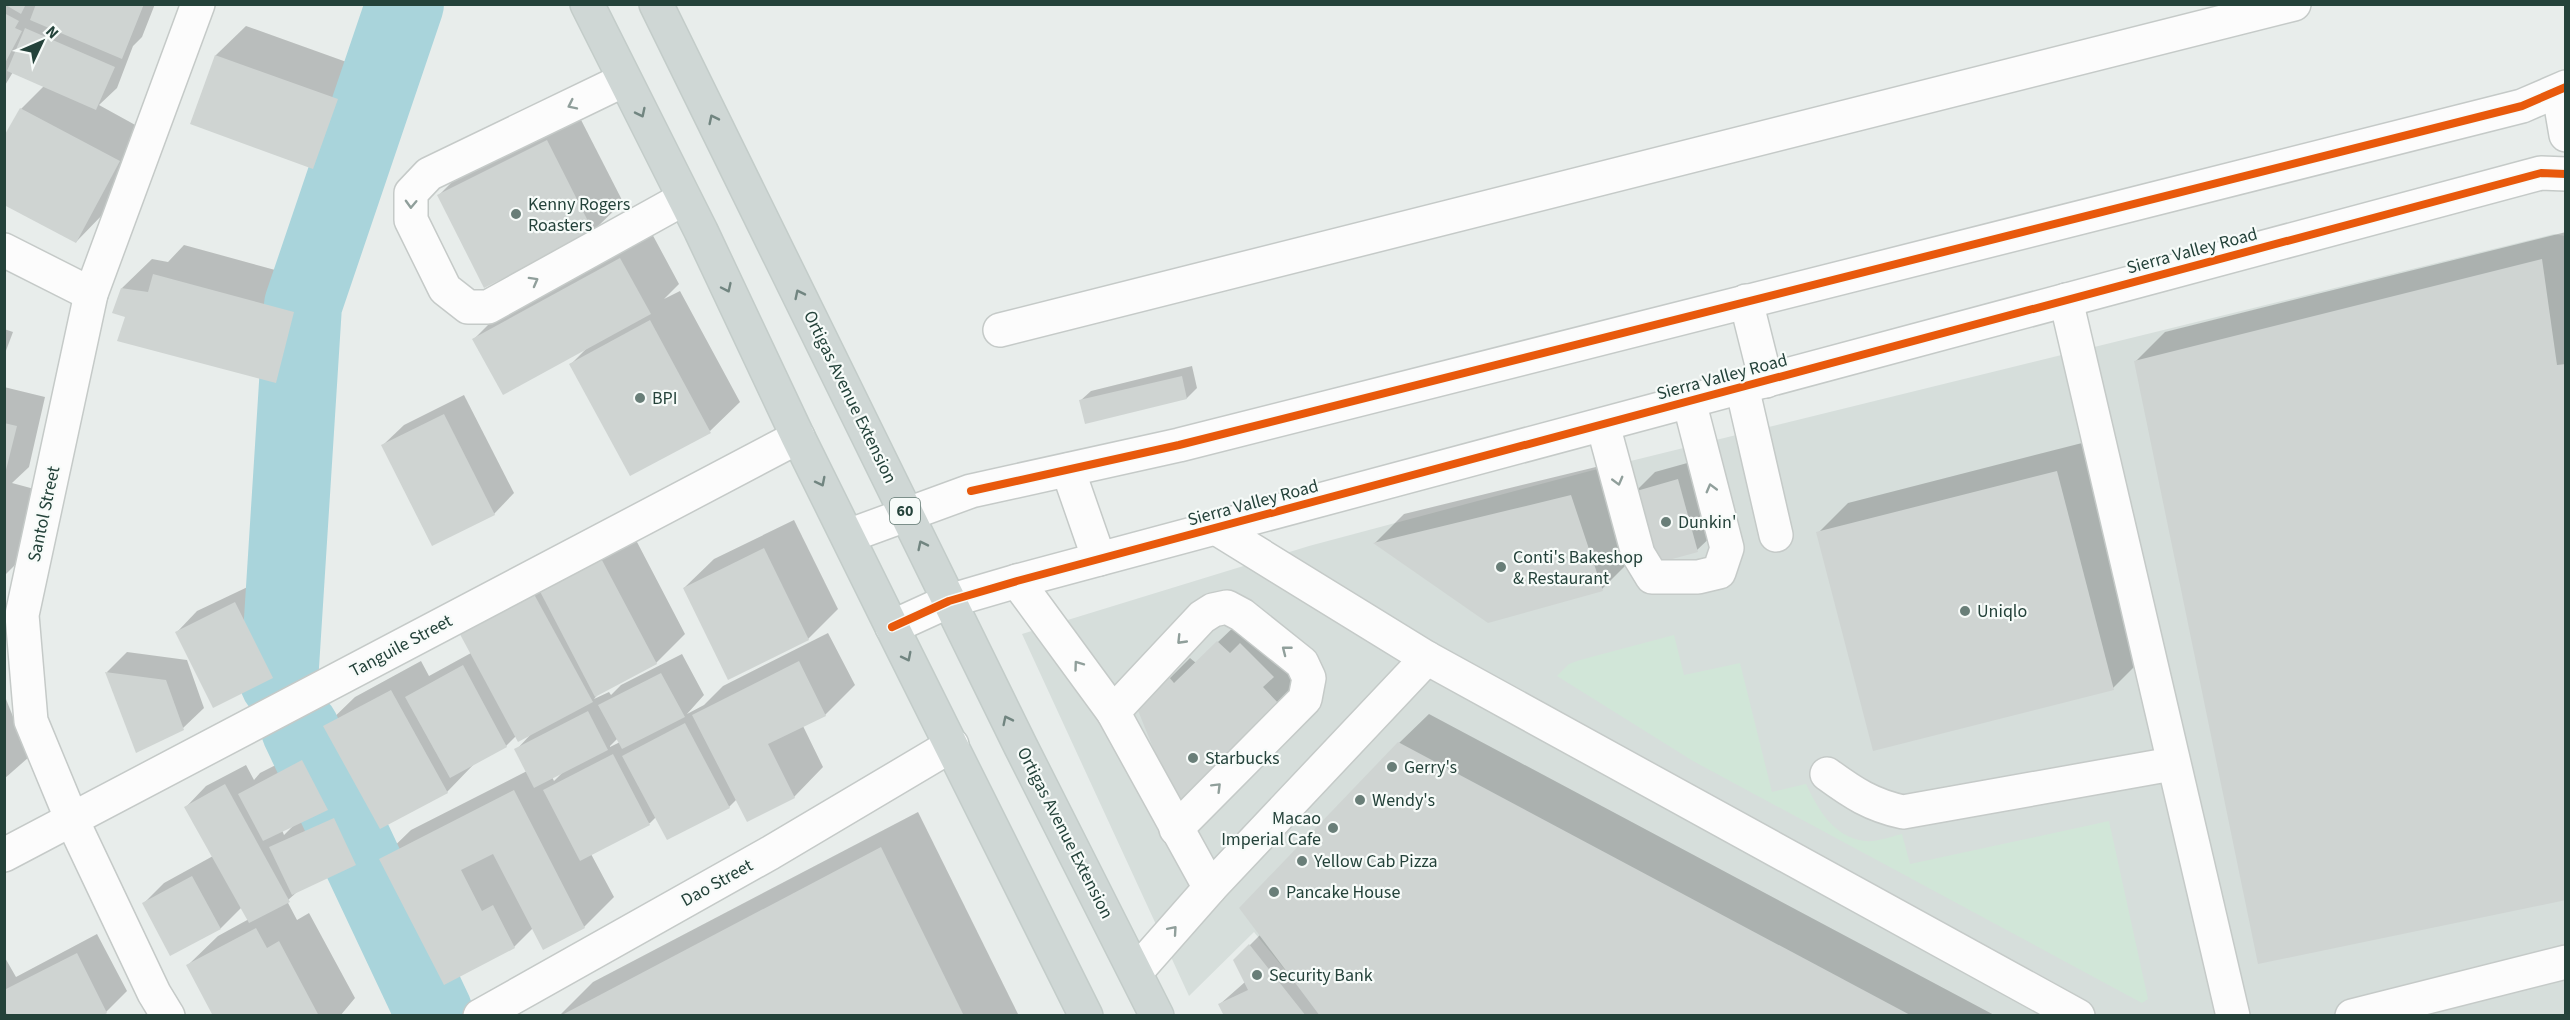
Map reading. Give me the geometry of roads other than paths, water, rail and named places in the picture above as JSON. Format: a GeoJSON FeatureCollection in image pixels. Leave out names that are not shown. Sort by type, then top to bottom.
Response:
{"type":"FeatureCollection","features":[{"type":"Feature","properties":{"kind":"main road"},"geometry":{"type":"LineString","coordinates":[[587,4],[798,437],[1086,1016]]}},
{"type":"Feature","properties":{"kind":"main road","name":"Ortigas Avenue Extension"},"geometry":{"type":"LineString","coordinates":[[656,4],[949,601],[1157,1016]]}},
{"type":"Feature","properties":{"kind":"street","name":"Santol Street"},"geometry":{"type":"LineString","coordinates":[[168,1016],[154,993],[72,820],[31,722],[22,615],[91,294],[198,4]]}},
{"type":"Feature","properties":{"kind":"street"},"geometry":{"type":"LineString","coordinates":[[1000,330],[2294,4]]}},
{"type":"Feature","properties":{"kind":"street"},"geometry":{"type":"LineString","coordinates":[[624,80],[429,174],[411,193],[411,220],[440,279],[445,288],[468,307],[488,307],[683,199]]}},
{"type":"Feature","properties":{"kind":"street"},"geometry":{"type":"LineString","coordinates":[[848,536],[971,491],[1190,442],[2522,106],[2565,88]]}},
{"type":"Feature","properties":{"kind":"street"},"geometry":{"type":"LineString","coordinates":[[2565,88],[2561,106],[2565,135]]}},
{"type":"Feature","properties":{"kind":"street","name":"Sierra Valley Road"},"geometry":{"type":"LineString","coordinates":[[892,627],[949,601],[1017,581],[2541,173],[2565,174]]}},
{"type":"Feature","properties":{"kind":"street"},"geometry":{"type":"LineString","coordinates":[[4,250],[91,294]]}},
{"type":"Feature","properties":{"kind":"street"},"geometry":{"type":"LineString","coordinates":[[2066,300],[2172,764],[2233,1016]]}},
{"type":"Feature","properties":{"kind":"street"},"geometry":{"type":"LineString","coordinates":[[1746,301],[1754,384],[1776,535]]}},
{"type":"Feature","properties":{"kind":"street"},"geometry":{"type":"LineString","coordinates":[[1603,425],[1638,554],[1652,577],[1698,577],[1719,572],[1727,548],[1689,401]]}},
{"type":"Feature","properties":{"kind":"street","name":"Tanguile Street"},"geometry":{"type":"LineString","coordinates":[[4,855],[798,437]]}},
{"type":"Feature","properties":{"kind":"street"},"geometry":{"type":"LineString","coordinates":[[1068,470],[1099,559]]}},
{"type":"Feature","properties":{"kind":"street"},"geometry":{"type":"LineString","coordinates":[[1216,528],[1427,658],[2078,1016]]}},
{"type":"Feature","properties":{"kind":"street"},"geometry":{"type":"LineString","coordinates":[[1017,581],[1113,712],[1210,888]]}},
{"type":"Feature","properties":{"kind":"street"},"geometry":{"type":"LineString","coordinates":[[1113,712],[1203,617],[1213,610],[1227,607],[1242,615],[1302,663],[1309,678],[1305,699],[1176,829]]}},
{"type":"Feature","properties":{"kind":"street"},"geometry":{"type":"LineString","coordinates":[[1136,972],[1210,888],[1427,658]]}},
{"type":"Feature","properties":{"kind":"street","name":"Dao Street"},"geometry":{"type":"LineString","coordinates":[[480,1016],[770,854],[952,745]]}},
{"type":"Feature","properties":{"kind":"street"},"geometry":{"type":"LineString","coordinates":[[1827,774],[1878,807],[1904,812],[2172,764]]}},
{"type":"Feature","properties":{"kind":"street"},"geometry":{"type":"LineString","coordinates":[[2352,1016],[2565,962]]}},
{"type":"Feature","properties":{"kind":"waterway"},"geometry":{"type":"LineString","coordinates":[[279,682],[303,305],[405,4]]}},
{"type":"Feature","properties":{"kind":"waterway"},"geometry":{"type":"LineString","coordinates":[[300,729],[434,1013]]}},
{"type":"Feature","properties":{"kind":"place","name":"Kenny Rogers Roasters"},"geometry":{"type":"Point","coordinates":[516,214]}},
{"type":"Feature","properties":{"kind":"place","name":"BPI"},"geometry":{"type":"Point","coordinates":[640,398]}},
{"type":"Feature","properties":{"kind":"place","name":"Dunkin'"},"geometry":{"type":"Point","coordinates":[1666,522]}},
{"type":"Feature","properties":{"kind":"place","name":"Conti's Bakeshop & Restaurant"},"geometry":{"type":"Point","coordinates":[1501,567]}},
{"type":"Feature","properties":{"kind":"place","name":"Uniqlo"},"geometry":{"type":"Point","coordinates":[1965,611]}},
{"type":"Feature","properties":{"kind":"place","name":"Starbucks"},"geometry":{"type":"Point","coordinates":[1193,758]}},
{"type":"Feature","properties":{"kind":"place","name":"Gerry's"},"geometry":{"type":"Point","coordinates":[1392,767]}},
{"type":"Feature","properties":{"kind":"place","name":"Wendy's"},"geometry":{"type":"Point","coordinates":[1360,800]}},
{"type":"Feature","properties":{"kind":"place","name":"Macao Imperial Cafe"},"geometry":{"type":"Point","coordinates":[1333,828]}},
{"type":"Feature","properties":{"kind":"place","name":"Yellow Cab Pizza"},"geometry":{"type":"Point","coordinates":[1302,861]}},
{"type":"Feature","properties":{"kind":"place","name":"Pancake House"},"geometry":{"type":"Point","coordinates":[1274,892]}},
{"type":"Feature","properties":{"kind":"place","name":"Security Bank"},"geometry":{"type":"Point","coordinates":[1257,975]}}]}
